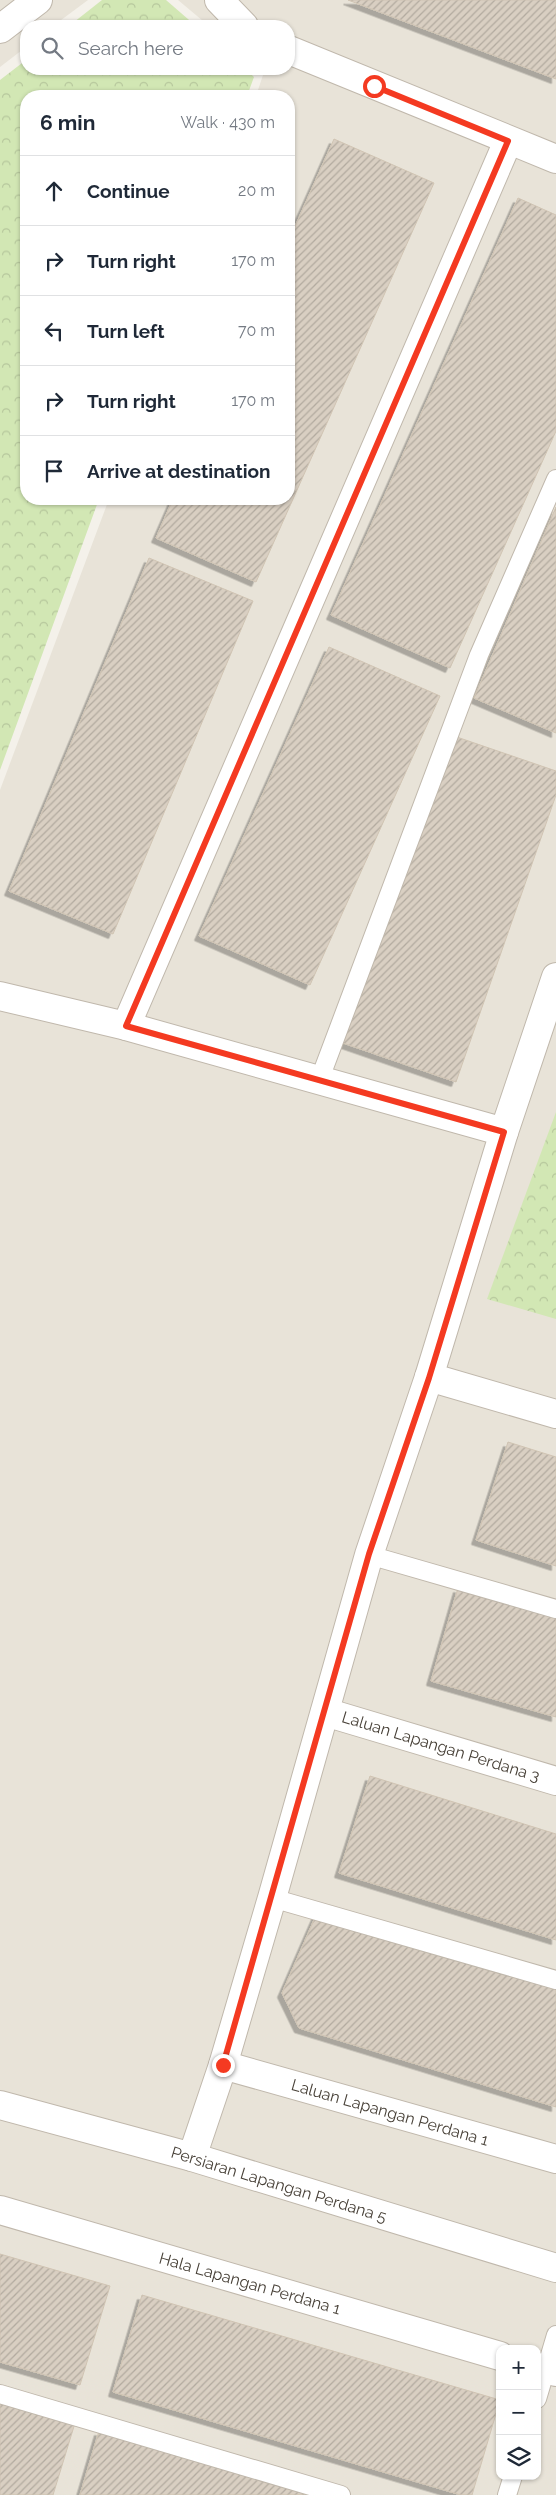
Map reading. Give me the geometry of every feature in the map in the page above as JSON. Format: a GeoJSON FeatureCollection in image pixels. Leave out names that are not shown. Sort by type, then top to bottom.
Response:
{"type":"FeatureCollection","features":[{"type":"Feature","properties":{"kind":"street"},"geometry":{"type":"LineString","coordinates":[[0,29],[38,0]]}},
{"type":"Feature","properties":{"kind":"street"},"geometry":{"type":"LineString","coordinates":[[219,0],[238,20]]}},
{"type":"Feature","properties":{"kind":"street"},"geometry":{"type":"LineString","coordinates":[[295,52],[556,159]]}},
{"type":"Feature","properties":{"kind":"street"},"geometry":{"type":"LineString","coordinates":[[126,1026],[508,141]]}},
{"type":"Feature","properties":{"kind":"street"},"geometry":{"type":"LineString","coordinates":[[192,2157],[223,2065],[369,1554],[429,1378],[504,1132],[556,977]]}},
{"type":"Feature","properties":{"kind":"street"},"geometry":{"type":"LineString","coordinates":[[0,996],[126,1026],[504,1132]]}},
{"type":"Feature","properties":{"kind":"street"},"geometry":{"type":"LineString","coordinates":[[429,1378],[556,1414]]}},
{"type":"Feature","properties":{"kind":"street","name":"Laluan Lapangan Perdana 3"},"geometry":{"type":"LineString","coordinates":[[325,1712],[556,1781]]}},
{"type":"Feature","properties":{"kind":"street","name":"Laluan Lapangan Perdana 1"},"geometry":{"type":"LineString","coordinates":[[223,2065],[556,2159]]}},
{"type":"Feature","properties":{"kind":"street","name":"Persiaran Lapangan Perdana 5"},"geometry":{"type":"LineString","coordinates":[[0,2105],[192,2157],[556,2268]]}},
{"type":"Feature","properties":{"kind":"street","name":"Hala Lapangan Perdana 1"},"geometry":{"type":"LineString","coordinates":[[0,2210],[496,2355]]}},
{"type":"Feature","properties":{"kind":"lane"},"geometry":{"type":"LineString","coordinates":[[319,1081],[479,655],[556,479]]}},
{"type":"Feature","properties":{"kind":"lane"},"geometry":{"type":"LineString","coordinates":[[369,1554],[556,1609]]}},
{"type":"Feature","properties":{"kind":"lane"},"geometry":{"type":"LineString","coordinates":[[272,1898],[556,1980]]}},
{"type":"Feature","properties":{"kind":"lane"},"geometry":{"type":"LineString","coordinates":[[540,2390],[556,2335]]}},
{"type":"Feature","properties":{"kind":"lane"},"geometry":{"type":"LineString","coordinates":[[0,2394],[341,2495]]}},
{"type":"Feature","properties":{"kind":"lane"},"geometry":{"type":"LineString","coordinates":[[507,2495],[512,2480]]}},
{"type":"Feature","properties":{"kind":"shaded area"},"geometry":{"type":"Polygon","coordinates":[[[0,0],[88,0],[61,20],[20,20],[20,52],[0,67],[0,0]]]}},
{"type":"Feature","properties":{"kind":"shaded area"},"geometry":{"type":"Polygon","coordinates":[[[178,0],[556,0],[556,2495],[0,2495],[0,790],[107,505],[295,505],[295,90],[258,90],[263,75],[295,75],[295,20],[202,20],[178,0]]]}},
{"type":"Feature","properties":{"kind":"green space"},"geometry":{"type":"Polygon","coordinates":[[[102,0],[166,0],[189,20],[77,20],[102,0]]]}},
{"type":"Feature","properties":{"kind":"green space"},"geometry":{"type":"Polygon","coordinates":[[[20,65],[20,75],[252,75],[254,77],[249,90],[20,90],[20,505],[97,505],[0,770],[0,80],[20,65]]]}},
{"type":"Feature","properties":{"kind":"green space"},"geometry":{"type":"Polygon","coordinates":[[[556,1112],[556,1319],[487,1299],[556,1112]]]}},
{"type":"Feature","properties":{"kind":"building"},"geometry":{"type":"Polygon","coordinates":[[[348,0],[556,0],[556,79],[348,0]]]}},
{"type":"Feature","properties":{"kind":"building"},"geometry":{"type":"Polygon","coordinates":[[[334,139],[434,183],[295,495],[295,227],[334,139]]]}},
{"type":"Feature","properties":{"kind":"building"},"geometry":{"type":"Polygon","coordinates":[[[518,198],[556,215],[556,431],[450,668],[331,615],[518,198]]]}},
{"type":"Feature","properties":{"kind":"building"},"geometry":{"type":"Polygon","coordinates":[[[170,505],[290,505],[256,582],[156,538],[170,505]]]}},
{"type":"Feature","properties":{"kind":"building"},"geometry":{"type":"Polygon","coordinates":[[[556,507],[556,733],[474,698],[556,507]]]}},
{"type":"Feature","properties":{"kind":"building"},"geometry":{"type":"Polygon","coordinates":[[[149,558],[253,601],[113,934],[9,891],[149,558]]]}},
{"type":"Feature","properties":{"kind":"building"},"geometry":{"type":"Polygon","coordinates":[[[329,647],[440,696],[310,985],[199,936],[329,647]]]}},
{"type":"Feature","properties":{"kind":"building"},"geometry":{"type":"Polygon","coordinates":[[[451,735],[556,771],[556,795],[456,1082],[343,1043],[451,735]]]}},
{"type":"Feature","properties":{"kind":"building"},"geometry":{"type":"Polygon","coordinates":[[[508,1442],[556,1457],[556,1566],[476,1540],[508,1442]]]}},
{"type":"Feature","properties":{"kind":"building"},"geometry":{"type":"Polygon","coordinates":[[[458,1588],[556,1616],[556,1717],[431,1681],[458,1588]]]}},
{"type":"Feature","properties":{"kind":"building"},"geometry":{"type":"Polygon","coordinates":[[[370,1776],[556,1834],[556,1940],[339,1873],[370,1776]]]}},
{"type":"Feature","properties":{"kind":"building"},"geometry":{"type":"Polygon","coordinates":[[[317,1913],[556,1985],[556,2107],[299,2028],[282,1993],[317,1913]]]}},
{"type":"Feature","properties":{"kind":"building"},"geometry":{"type":"Polygon","coordinates":[[[0,2254],[110,2286],[80,2385],[0,2362],[0,2254]]]}},
{"type":"Feature","properties":{"kind":"building"},"geometry":{"type":"Polygon","coordinates":[[[142,2295],[496,2399],[496,2414],[472,2495],[461,2495],[113,2392],[142,2295]]]}},
{"type":"Feature","properties":{"kind":"building"},"geometry":{"type":"Polygon","coordinates":[[[0,2400],[75,2423],[53,2495],[0,2495],[0,2400]]]}},
{"type":"Feature","properties":{"kind":"building"},"geometry":{"type":"Polygon","coordinates":[[[99,2431],[319,2495],[80,2495],[99,2431]]]}},
{"type":"Feature","properties":{"kind":"route"},"geometry":{"type":"LineString","coordinates":[[223,2065],[369,1554],[429,1378],[504,1132],[126,1026],[508,141],[374,86]]}}]}
